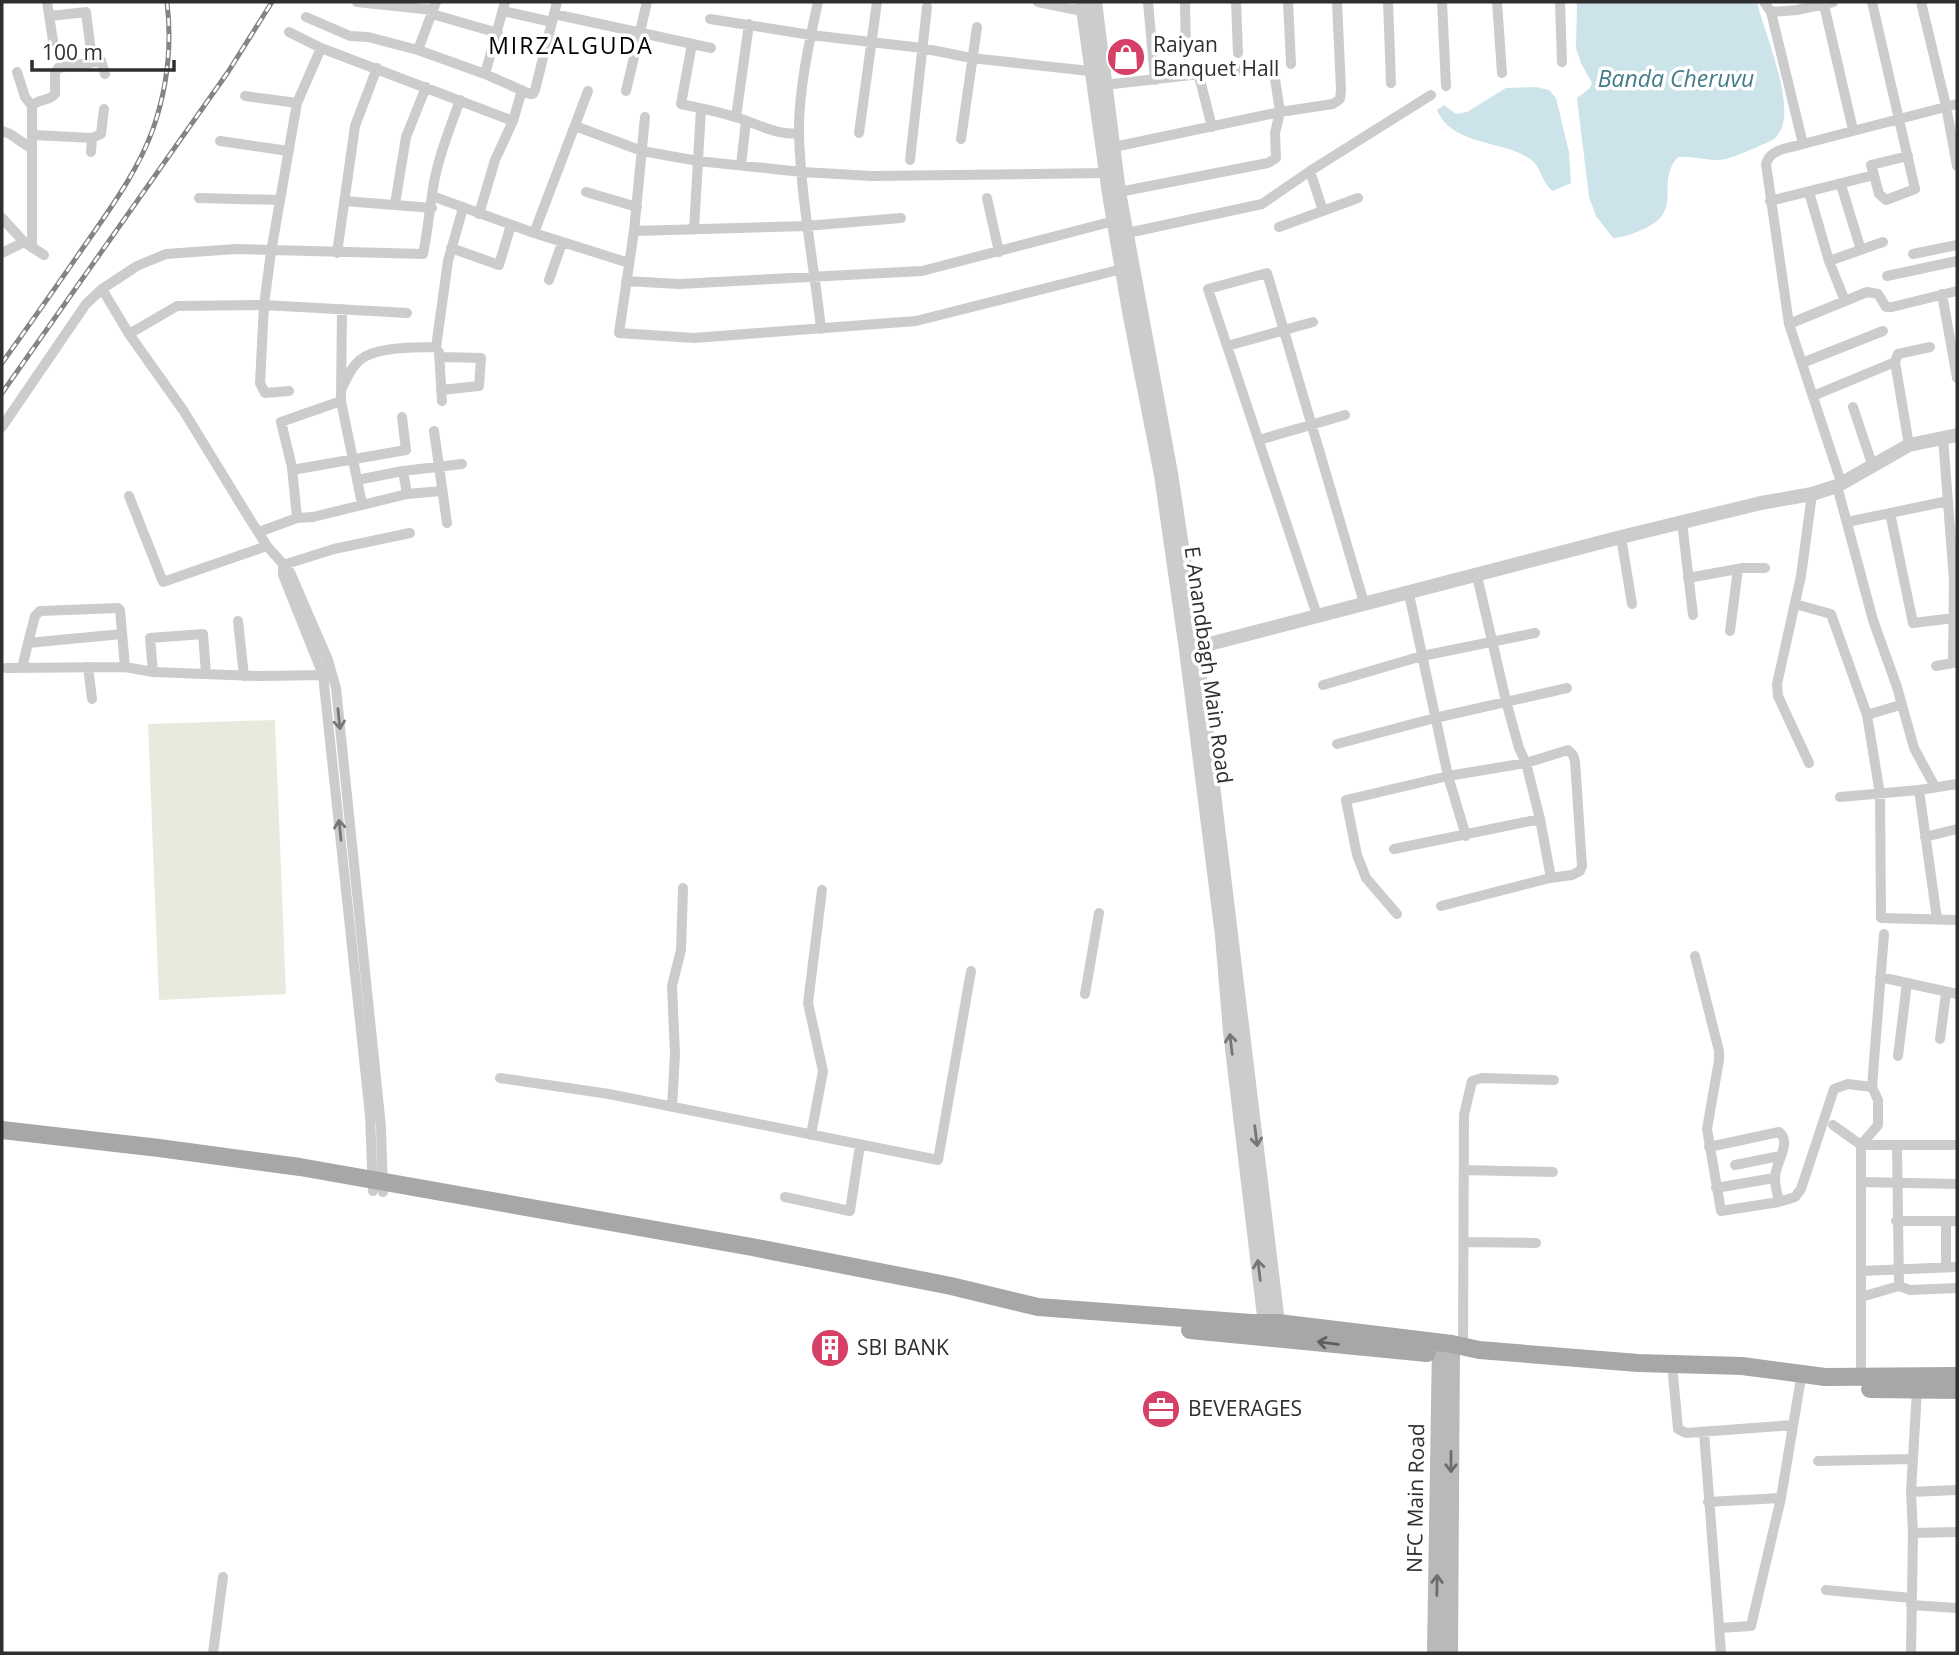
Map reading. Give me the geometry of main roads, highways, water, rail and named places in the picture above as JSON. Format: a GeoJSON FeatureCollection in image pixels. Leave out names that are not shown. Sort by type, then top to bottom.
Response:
{"type":"FeatureCollection","features":[{"type":"Feature","properties":{"kind":"main road"},"geometry":{"type":"LineString","coordinates":[[2,1130],[159,1147],[951,1286],[1038,1307],[1449,1349],[1638,1363],[1742,1366],[1825,1377],[1957,1376]]}},
{"type":"Feature","properties":{"kind":"main road"},"geometry":{"type":"LineString","coordinates":[[2,1140],[378,1186]]}},
{"type":"Feature","properties":{"kind":"main road"},"geometry":{"type":"LineString","coordinates":[[1449,1349],[1596,1370],[1741,1377],[1800,1384],[1957,1390]]}},
{"type":"Feature","properties":{"kind":"main road","name":"NFC Main Road"},"geometry":{"type":"LineString","coordinates":[[1436,1653],[1449,1349]]}},
{"type":"Feature","properties":{"kind":"main road","name":"NFC Main Road"},"geometry":{"type":"LineString","coordinates":[[1449,1349],[1450,1653]]}},
{"type":"Feature","properties":{"kind":"water","name":"Banda Cheruvu"},"geometry":{"type":"Polygon","coordinates":[[[1577,2],[1757,2],[1782,87],[1784,121],[1779,133],[1766,143],[1726,159],[1678,157],[1669,176],[1664,213],[1646,228],[1613,238],[1596,216],[1589,197],[1577,98],[1590,88],[1592,83],[1576,48],[1577,2]]]}},
{"type":"Feature","properties":{"kind":"water","name":"Banda Cheruvu"},"geometry":{"type":"Polygon","coordinates":[[[1536,87],[1549,90],[1556,98],[1569,152],[1571,183],[1553,191],[1536,165],[1527,157],[1453,130],[1437,110],[1444,105],[1456,114],[1467,112],[1506,88],[1536,87]]]}},
{"type":"Feature","properties":{"kind":"railway"},"geometry":{"type":"LineString","coordinates":[[2,363],[114,204],[147,145],[165,82],[169,34],[167,2]]}},
{"type":"Feature","properties":{"kind":"railway"},"geometry":{"type":"LineString","coordinates":[[2,393],[228,72],[272,2]]}},
{"type":"Feature","properties":{"kind":"place","name":"Raiyan Banquet Hall"},"geometry":{"type":"Point","coordinates":[1126,57]}},
{"type":"Feature","properties":{"kind":"place","name":"SBI BANK"},"geometry":{"type":"Point","coordinates":[830,1348]}},
{"type":"Feature","properties":{"kind":"place","name":"BEVERAGES"},"geometry":{"type":"Point","coordinates":[1161,1409]}},
{"type":"Feature","properties":{"kind":"district","name":"MIRZALGUDA"},"geometry":{"type":"Point","coordinates":[571,46]}}]}
